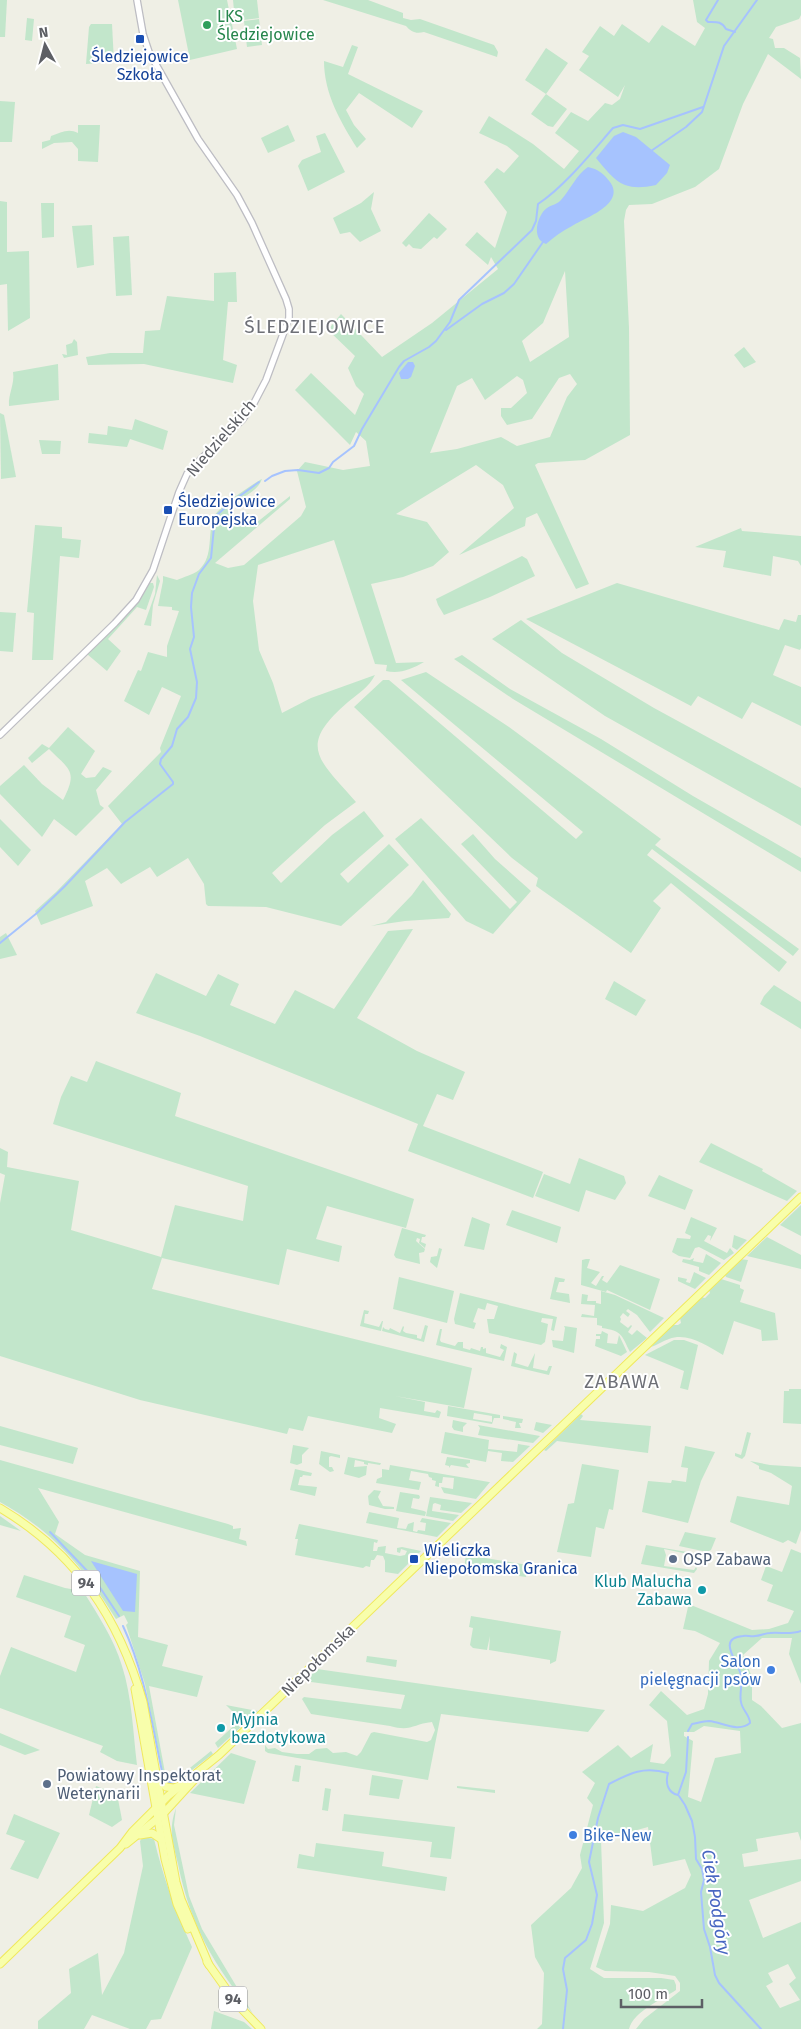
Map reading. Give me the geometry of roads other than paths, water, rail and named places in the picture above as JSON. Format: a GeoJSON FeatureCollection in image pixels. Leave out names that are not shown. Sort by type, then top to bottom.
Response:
{"type":"FeatureCollection","features":[{"type":"Feature","properties":{"kind":"main road","name":"Niepołomska"},"geometry":{"type":"LineString","coordinates":[[0,1964],[120,1848],[132,1832],[161,1803],[205,1767],[801,1197]]}},
{"type":"Feature","properties":{"kind":"main road","name":"94"},"geometry":{"type":"LineString","coordinates":[[0,1508],[34,1530],[71,1564],[97,1597],[109,1617],[132,1668],[143,1702],[173,1873],[181,1899],[210,1965]]}},
{"type":"Feature","properties":{"kind":"main road","name":"94"},"geometry":{"type":"LineString","coordinates":[[132,1668],[160,1839],[177,1904],[195,1942],[210,1965],[237,2004],[261,2029]]}},
{"type":"Feature","properties":{"kind":"main road","name":"Niepołomska"},"geometry":{"type":"LineString","coordinates":[[120,1848],[138,1836],[163,1814],[205,1767]]}},
{"type":"Feature","properties":{"kind":"main road"},"geometry":{"type":"LineString","coordinates":[[157,1778],[166,1788],[182,1785]]}},
{"type":"Feature","properties":{"kind":"main road"},"geometry":{"type":"LineString","coordinates":[[165,1831],[175,1802]]}},
{"type":"Feature","properties":{"kind":"main road"},"geometry":{"type":"LineString","coordinates":[[138,1836],[144,1833],[152,1833],[160,1839]]}},
{"type":"Feature","properties":{"kind":"street","name":"Niedzielskich"},"geometry":{"type":"LineString","coordinates":[[0,735],[115,624],[136,600],[153,570],[179,492],[187,474],[201,458],[243,419],[254,403],[266,380],[289,318],[286,299],[252,223],[228,181],[198,139],[149,52],[143,34],[137,0]]}},
{"type":"Feature","properties":{"kind":"water"},"geometry":{"type":"Polygon","coordinates":[[[623,132],[636,137],[670,165],[667,173],[656,185],[636,187],[621,183],[596,158],[614,136],[623,132]]]}},
{"type":"Feature","properties":{"kind":"water"},"geometry":{"type":"Polygon","coordinates":[[[588,167],[603,174],[608,179],[613,190],[613,197],[602,209],[565,230],[546,244],[538,237],[537,232],[538,221],[543,211],[560,201],[580,174],[588,167]]]}},
{"type":"Feature","properties":{"kind":"water"},"geometry":{"type":"Polygon","coordinates":[[[408,362],[413,362],[415,366],[411,377],[401,379],[399,373],[408,362]]]}},
{"type":"Feature","properties":{"kind":"water"},"geometry":{"type":"Polygon","coordinates":[[[91,1561],[137,1574],[135,1612],[123,1611],[91,1561]]]}},
{"type":"Feature","properties":{"kind":"waterway"},"geometry":{"type":"LineString","coordinates":[[718,0],[706,20],[708,22],[720,23],[726,29],[735,32]]}},
{"type":"Feature","properties":{"kind":"waterway"},"geometry":{"type":"LineString","coordinates":[[651,151],[686,127],[702,112],[724,46],[757,0]]}},
{"type":"Feature","properties":{"kind":"waterway"},"geometry":{"type":"LineString","coordinates":[[265,481],[285,471],[298,470],[319,473],[329,468],[333,462],[354,446],[399,367],[404,361],[436,341],[450,322],[459,300],[532,230],[536,221],[538,204],[568,178],[613,128],[623,125],[640,129],[703,107]]}},
{"type":"Feature","properties":{"kind":"waterway"},"geometry":{"type":"LineString","coordinates":[[446,330],[482,304],[504,293],[514,284],[543,242]]}},
{"type":"Feature","properties":{"kind":"waterway"},"geometry":{"type":"LineString","coordinates":[[0,943],[37,913],[65,886],[125,822],[173,784],[160,764],[161,759],[172,746],[177,729],[188,717],[196,698],[197,682],[190,649],[194,637],[191,607],[192,593],[199,574],[211,558],[215,517],[230,503],[259,482]]}},
{"type":"Feature","properties":{"kind":"waterway"},"geometry":{"type":"LineString","coordinates":[[50,1532],[93,1577],[119,1616]]}},
{"type":"Feature","properties":{"kind":"waterway"},"geometry":{"type":"LineString","coordinates":[[123,1626],[137,1662],[163,1776],[165,1781],[173,1783]]}},
{"type":"Feature","properties":{"kind":"waterway"},"geometry":{"type":"LineString","coordinates":[[688,1731],[692,1724],[705,1721],[735,1727],[745,1726],[750,1723],[741,1702],[742,1681],[731,1651],[731,1641],[744,1636],[801,1631]]}},
{"type":"Feature","properties":{"kind":"waterway"},"geometry":{"type":"LineString","coordinates":[[678,1795],[686,1772],[688,1737]]}},
{"type":"Feature","properties":{"kind":"waterway"},"geometry":{"type":"LineString","coordinates":[[563,2029],[567,1990],[563,1969],[565,1958],[586,1940],[592,1924],[597,1895],[589,1862],[598,1818],[609,1784],[637,1772],[659,1771],[668,1773],[668,1787],[678,1795]]}},
{"type":"Feature","properties":{"kind":"waterway","name":"Ciek Podgóry"},"geometry":{"type":"LineString","coordinates":[[679,1796],[692,1821],[696,1859],[702,1869],[704,1880],[701,1892],[704,1929],[710,1947],[715,1975],[719,1983],[761,2029]]}},
{"type":"Feature","properties":{"kind":"place","name":"LKS Śledziejowice"},"geometry":{"type":"Point","coordinates":[207,25]}},
{"type":"Feature","properties":{"kind":"place","name":"Śledziejowice Szkoła"},"geometry":{"type":"Point","coordinates":[140,39]}},
{"type":"Feature","properties":{"kind":"place","name":"Śledziejowice Europejska"},"geometry":{"type":"Point","coordinates":[168,510]}},
{"type":"Feature","properties":{"kind":"place","name":"Wieliczka Niepołomska Granica"},"geometry":{"type":"Point","coordinates":[414,1559]}},
{"type":"Feature","properties":{"kind":"place","name":"OSP Zabawa"},"geometry":{"type":"Point","coordinates":[673,1559]}},
{"type":"Feature","properties":{"kind":"place","name":"Klub Malucha Zabawa"},"geometry":{"type":"Point","coordinates":[702,1590]}},
{"type":"Feature","properties":{"kind":"place","name":"Salon pielęgnacji psów"},"geometry":{"type":"Point","coordinates":[771,1670]}},
{"type":"Feature","properties":{"kind":"place","name":"Myjnia bezdotykowa"},"geometry":{"type":"Point","coordinates":[221,1728]}},
{"type":"Feature","properties":{"kind":"place","name":"Powiatowy Inspektorat Weterynarii"},"geometry":{"type":"Point","coordinates":[47,1784]}},
{"type":"Feature","properties":{"kind":"place","name":"Bike-New"},"geometry":{"type":"Point","coordinates":[573,1835]}},
{"type":"Feature","properties":{"kind":"district","name":"ŚLEDZIEJOWICE"},"geometry":{"type":"Point","coordinates":[315,326]}},
{"type":"Feature","properties":{"kind":"district","name":"ZABAWA"},"geometry":{"type":"Point","coordinates":[622,1381]}}]}
